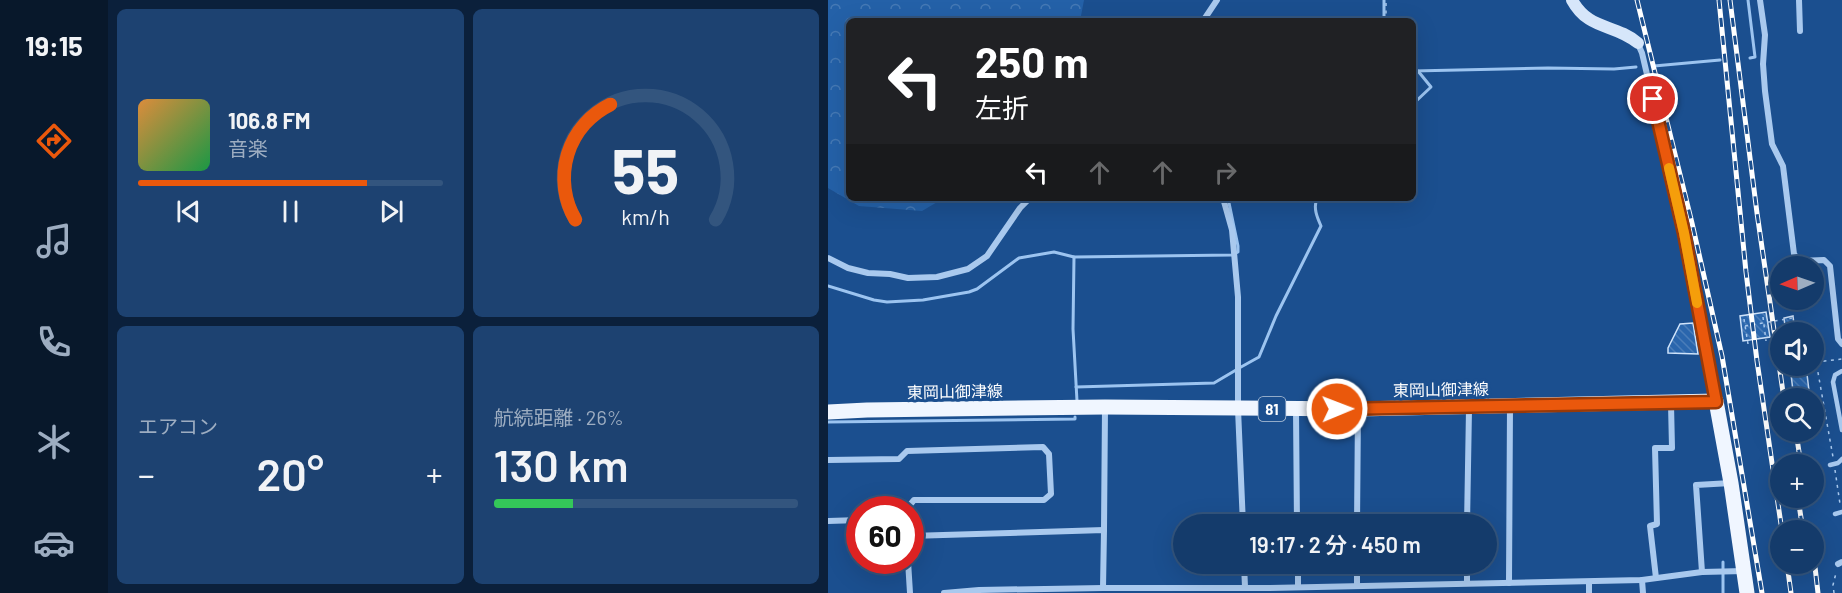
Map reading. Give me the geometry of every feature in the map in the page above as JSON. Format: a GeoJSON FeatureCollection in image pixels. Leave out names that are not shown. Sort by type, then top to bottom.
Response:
{"type":"FeatureCollection","features":[{"type":"Feature","properties":{"kind":"main road","name":"東岡山御津線"},"geometry":{"type":"LineString","coordinates":[[828,412],[1105,407],[1358,409],[1716,402]]}},
{"type":"Feature","properties":{"kind":"main road"},"geometry":{"type":"LineString","coordinates":[[1716,402],[1731,483],[1747,593]]}},
{"type":"Feature","properties":{"kind":"street"},"geometry":{"type":"LineString","coordinates":[[1205,18],[1217,0]]}},
{"type":"Feature","properties":{"kind":"street"},"geometry":{"type":"LineString","coordinates":[[1572,0],[1580,12],[1592,22],[1617,30],[1638,43],[1642,53],[1684,233],[1716,402]]}},
{"type":"Feature","properties":{"kind":"street"},"geometry":{"type":"LineString","coordinates":[[1760,0],[1765,35],[1763,64],[1769,123],[1772,144],[1783,166],[1794,255],[1799,261],[1824,260],[1830,266],[1838,339],[1842,344]]}},
{"type":"Feature","properties":{"kind":"street"},"geometry":{"type":"LineString","coordinates":[[1799,0],[1800,31]]}},
{"type":"Feature","properties":{"kind":"street"},"geometry":{"type":"LineString","coordinates":[[828,258],[848,268],[868,273],[908,278],[938,277],[968,268],[987,256],[1027,201]]}},
{"type":"Feature","properties":{"kind":"street"},"geometry":{"type":"LineString","coordinates":[[1224,201],[1232,230],[1234,253],[1239,340],[1238,409],[1243,514]]}},
{"type":"Feature","properties":{"kind":"street"},"geometry":{"type":"LineString","coordinates":[[1656,579],[1650,526],[1657,524],[1655,448],[1672,448],[1671,404]]}},
{"type":"Feature","properties":{"kind":"street"},"geometry":{"type":"LineString","coordinates":[[1467,514],[1468,406]]}},
{"type":"Feature","properties":{"kind":"street"},"geometry":{"type":"LineString","coordinates":[[1509,583],[1510,406]]}},
{"type":"Feature","properties":{"kind":"street"},"geometry":{"type":"LineString","coordinates":[[1103,588],[1105,407]]}},
{"type":"Feature","properties":{"kind":"street"},"geometry":{"type":"LineString","coordinates":[[1296,409],[1297,514]]}},
{"type":"Feature","properties":{"kind":"street"},"geometry":{"type":"LineString","coordinates":[[1357,514],[1358,409]]}},
{"type":"Feature","properties":{"kind":"street"},"geometry":{"type":"LineString","coordinates":[[828,460],[899,459],[907,451],[1043,447],[1049,454],[1051,494],[1044,500],[924,500]]}},
{"type":"Feature","properties":{"kind":"street"},"geometry":{"type":"LineString","coordinates":[[1702,572],[1696,485],[1731,483]]}},
{"type":"Feature","properties":{"kind":"street"},"geometry":{"type":"LineString","coordinates":[[828,520],[846,520]]}},
{"type":"Feature","properties":{"kind":"street"},"geometry":{"type":"LineString","coordinates":[[924,536],[1104,530]]}},
{"type":"Feature","properties":{"kind":"street"},"geometry":{"type":"LineString","coordinates":[[944,593],[979,590],[1103,588],[1142,590],[1245,587],[1270,590],[1357,585],[1589,582],[1656,579],[1702,572],[1744,571]]}},
{"type":"Feature","properties":{"kind":"street"},"geometry":{"type":"LineString","coordinates":[[909,574],[910,593]]}},
{"type":"Feature","properties":{"kind":"street"},"geometry":{"type":"LineString","coordinates":[[1245,574],[1245,587]]}},
{"type":"Feature","properties":{"kind":"street"},"geometry":{"type":"LineString","coordinates":[[1298,574],[1298,587]]}},
{"type":"Feature","properties":{"kind":"street"},"geometry":{"type":"LineString","coordinates":[[1357,574],[1357,585]]}},
{"type":"Feature","properties":{"kind":"street"},"geometry":{"type":"LineString","coordinates":[[1467,574],[1467,583]]}},
{"type":"Feature","properties":{"kind":"street"},"geometry":{"type":"LineString","coordinates":[[1642,580],[1643,593]]}},
{"type":"Feature","properties":{"kind":"street"},"geometry":{"type":"LineString","coordinates":[[1589,582],[1589,593]]}},
{"type":"Feature","properties":{"kind":"lane"},"geometry":{"type":"LineString","coordinates":[[1842,371],[1834,375],[1833,382],[1840,403],[1842,430]]}},
{"type":"Feature","properties":{"kind":"lane"},"geometry":{"type":"LineString","coordinates":[[1832,465],[1842,459]]}},
{"type":"Feature","properties":{"kind":"lane"},"geometry":{"type":"LineString","coordinates":[[1835,514],[1841,510]]}},
{"type":"Feature","properties":{"kind":"path"},"geometry":{"type":"LineString","coordinates":[[1386,0],[1386,18]]}},
{"type":"Feature","properties":{"kind":"path"},"geometry":{"type":"LineString","coordinates":[[1763,317],[1766,341]]}},
{"type":"Feature","properties":{"kind":"path"},"geometry":{"type":"LineString","coordinates":[[1745,326],[1792,318]]}},
{"type":"Feature","properties":{"kind":"path"},"geometry":{"type":"LineString","coordinates":[[1744,319],[1748,344]]}},
{"type":"Feature","properties":{"kind":"path"},"geometry":{"type":"LineString","coordinates":[[1824,362],[1842,359]]}},
{"type":"Feature","properties":{"kind":"path"},"geometry":{"type":"LineString","coordinates":[[1818,376],[1827,417],[1832,465],[1841,510]]}},
{"type":"Feature","properties":{"kind":"path"},"geometry":{"type":"LineString","coordinates":[[1834,593],[1833,585],[1840,563]]}},
{"type":"Feature","properties":{"kind":"green space"},"geometry":{"type":"Polygon","coordinates":[[[828,0],[1084,0],[1081,18],[846,18],[846,198],[828,188],[828,0]]]}},
{"type":"Feature","properties":{"kind":"green space"},"geometry":{"type":"Polygon","coordinates":[[[850,201],[939,201],[922,211],[859,206],[850,201]]]}},
{"type":"Feature","properties":{"kind":"building"},"geometry":{"type":"Polygon","coordinates":[[[1766,312],[1770,337],[1743,341],[1740,316],[1766,312]]]}},
{"type":"Feature","properties":{"kind":"building"},"geometry":{"type":"Polygon","coordinates":[[[1793,316],[1794,322],[1785,322],[1784,318],[1793,316]]]}},
{"type":"Feature","properties":{"kind":"building"},"geometry":{"type":"Polygon","coordinates":[[[1693,323],[1698,354],[1668,353],[1668,348],[1680,324],[1693,323]]]}},
{"type":"Feature","properties":{"kind":"building"},"geometry":{"type":"Polygon","coordinates":[[[1791,376],[1807,376],[1809,388],[1793,388],[1791,376]]]}},
{"type":"Feature","properties":{"kind":"waterway"},"geometry":{"type":"LineString","coordinates":[[1384,0],[1384,18]]}},
{"type":"Feature","properties":{"kind":"waterway"},"geometry":{"type":"LineString","coordinates":[[1748,0],[1755,57],[1750,58]]}},
{"type":"Feature","properties":{"kind":"waterway"},"geometry":{"type":"LineString","coordinates":[[1654,66],[1720,60]]}},
{"type":"Feature","properties":{"kind":"waterway"},"geometry":{"type":"LineString","coordinates":[[1416,71],[1636,67]]}},
{"type":"Feature","properties":{"kind":"waterway"},"geometry":{"type":"LineString","coordinates":[[1416,101],[1431,87],[1418,71]]}},
{"type":"Feature","properties":{"kind":"waterway"},"geometry":{"type":"LineString","coordinates":[[828,286],[887,302],[923,300],[969,292],[977,289],[1019,258],[1054,252],[1074,257],[1232,255],[1238,252],[1238,246],[1229,201]]}},
{"type":"Feature","properties":{"kind":"waterway"},"geometry":{"type":"LineString","coordinates":[[1241,367],[1259,357],[1276,316],[1321,226],[1315,209],[1316,201]]}},
{"type":"Feature","properties":{"kind":"waterway"},"geometry":{"type":"LineString","coordinates":[[1074,257],[1073,329],[1077,401]]}},
{"type":"Feature","properties":{"kind":"waterway"},"geometry":{"type":"LineString","coordinates":[[1076,387],[1214,383],[1236,370]]}},
{"type":"Feature","properties":{"kind":"waterway"},"geometry":{"type":"LineString","coordinates":[[828,422],[1075,419],[1075,417]]}},
{"type":"Feature","properties":{"kind":"waterway"},"geometry":{"type":"LineString","coordinates":[[1723,562],[1723,593]]}},
{"type":"Feature","properties":{"kind":"railway"},"geometry":{"type":"LineString","coordinates":[[1637,0],[1722,356],[1762,593]]}},
{"type":"Feature","properties":{"kind":"railway"},"geometry":{"type":"LineString","coordinates":[[1719,0],[1746,272],[1780,520]]}},
{"type":"Feature","properties":{"kind":"railway"},"geometry":{"type":"LineString","coordinates":[[1730,0],[1782,388]]}},
{"type":"Feature","properties":{"kind":"railway"},"geometry":{"type":"LineString","coordinates":[[1798,442],[1799,454]]}},
{"type":"Feature","properties":{"kind":"railway"},"geometry":{"type":"LineString","coordinates":[[1800,508],[1801,520]]}},
{"type":"Feature","properties":{"kind":"railway"},"geometry":{"type":"LineString","coordinates":[[1788,574],[1791,593]]}},
{"type":"Feature","properties":{"kind":"railway"},"geometry":{"type":"LineString","coordinates":[[1816,574],[1818,593]]}},
{"type":"Feature","properties":{"kind":"slow traffic"},"geometry":{"type":"LineString","coordinates":[[1669,168],[1697,303]]}},
{"type":"Feature","properties":{"kind":"route"},"geometry":{"type":"LineString","coordinates":[[1337,409],[1716,402],[1684,233],[1653,99]]}}]}
